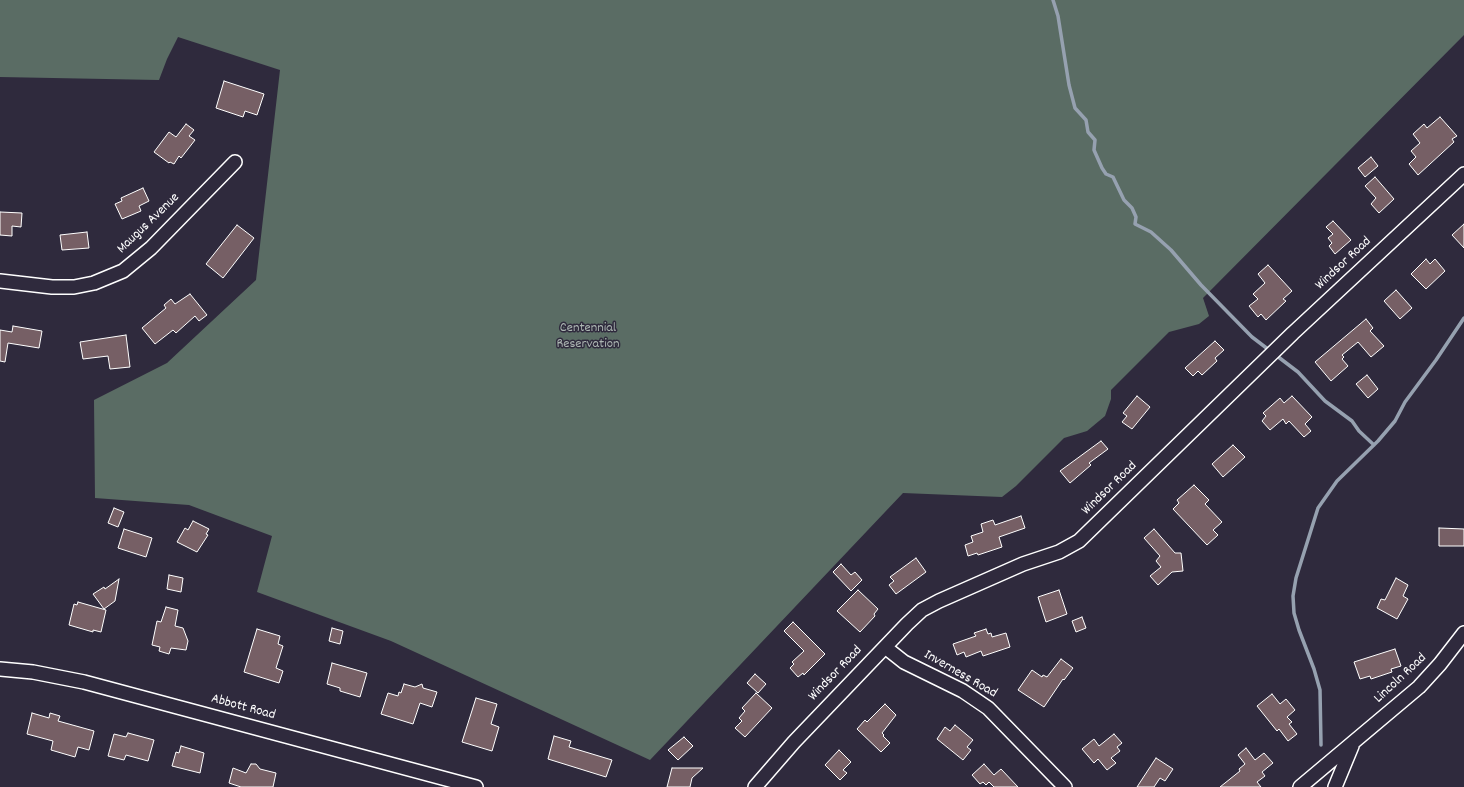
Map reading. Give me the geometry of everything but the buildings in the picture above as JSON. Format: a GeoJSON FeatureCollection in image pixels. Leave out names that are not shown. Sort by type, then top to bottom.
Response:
{"type":"FeatureCollection","features":[{"type":"Feature","properties":{"kind":"street","name":"Maugus Avenue"},"geometry":{"type":"LineString","coordinates":[[0,280],[52,287],[74,287],[94,283],[123,271],[151,248],[235,162]]}},
{"type":"Feature","properties":{"kind":"street","name":"Windsor Road"},"geometry":{"type":"LineString","coordinates":[[755,787],[794,742],[907,624],[930,605],[1023,564],[1060,552],[1079,541],[1293,333],[1464,174]]}},
{"type":"Feature","properties":{"kind":"street","name":"Lincoln Road"},"geometry":{"type":"LineString","coordinates":[[1300,787],[1430,676],[1464,634]]}},
{"type":"Feature","properties":{"kind":"street","name":"Inverness Road"},"geometry":{"type":"LineString","coordinates":[[885,647],[904,662],[963,692],[988,708],[1065,787]]}},
{"type":"Feature","properties":{"kind":"street","name":"Abbott Road"},"geometry":{"type":"LineString","coordinates":[[0,669],[33,672],[79,681],[476,787]]}},
{"type":"Feature","properties":{"kind":"street","name":"Lincoln Road"},"geometry":{"type":"LineString","coordinates":[[1335,787],[1342,766],[1354,742]]}},
{"type":"Feature","properties":{"kind":"green space","name":"Centennial Reservation"},"geometry":{"type":"Polygon","coordinates":[[[0,0],[1464,0],[1464,35],[1203,298],[1209,316],[1199,324],[1169,332],[1111,390],[1111,399],[1105,416],[1087,431],[1064,438],[1016,486],[1002,497],[903,493],[650,760],[391,641],[257,592],[272,536],[189,505],[95,498],[94,400],[167,363],[256,280],[280,70],[178,37],[159,80],[0,77],[0,0]]]}},
{"type":"Feature","properties":{"kind":"waterway"},"geometry":{"type":"LineString","coordinates":[[1053,0],[1058,16],[1069,85],[1075,108],[1086,120],[1088,132],[1095,140],[1094,150],[1102,168],[1106,174],[1113,177],[1124,200],[1132,208],[1136,217],[1135,224],[1151,232],[1171,250],[1201,285],[1252,337],[1298,372],[1325,401],[1352,421],[1359,431],[1374,445]]}},
{"type":"Feature","properties":{"kind":"waterway"},"geometry":{"type":"LineString","coordinates":[[1321,745],[1320,690],[1294,613],[1293,596],[1296,578],[1318,508],[1337,481],[1378,441],[1395,421],[1405,402],[1436,360],[1464,318]]}}]}
